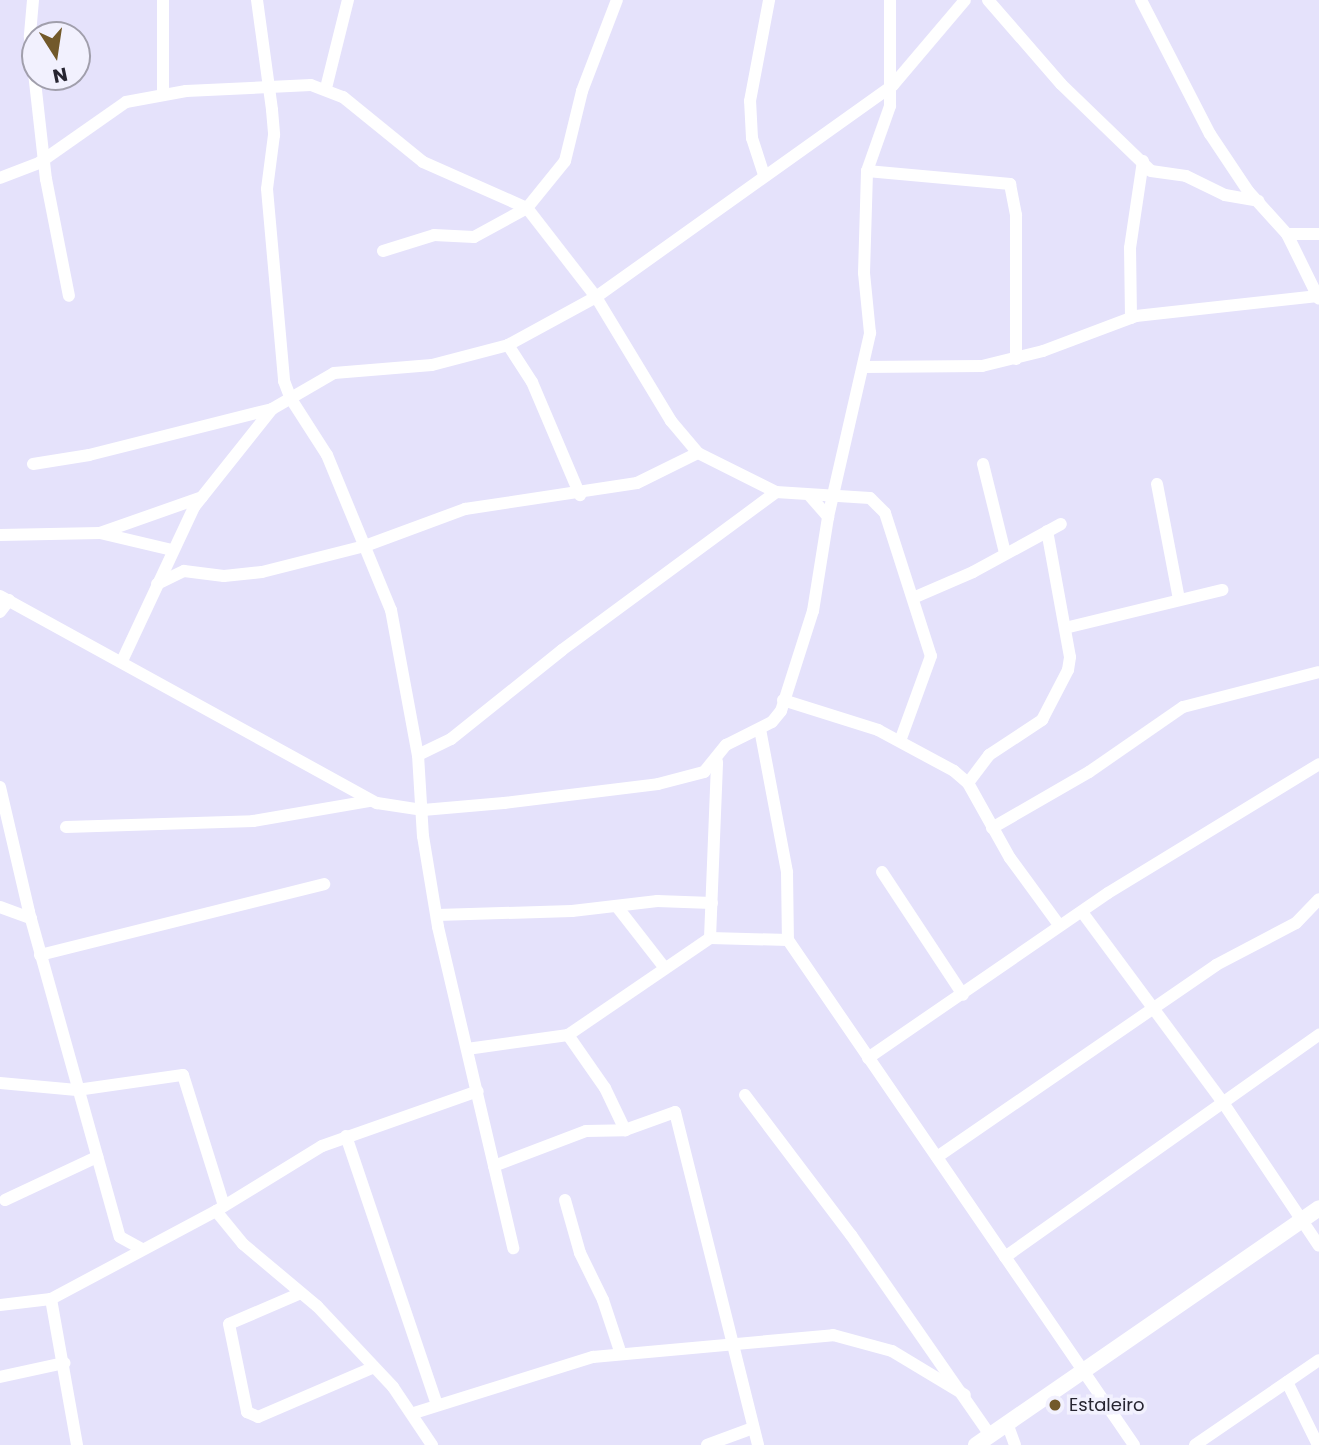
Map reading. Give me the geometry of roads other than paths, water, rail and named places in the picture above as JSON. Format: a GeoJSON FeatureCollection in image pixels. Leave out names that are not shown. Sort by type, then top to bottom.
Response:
{"type":"FeatureCollection","features":[{"type":"Feature","properties":{"kind":"street"},"geometry":{"type":"LineString","coordinates":[[33,0],[30,37],[47,158],[46,179],[69,296]]}},
{"type":"Feature","properties":{"kind":"street"},"geometry":{"type":"LineString","coordinates":[[163,0],[163,95]]}},
{"type":"Feature","properties":{"kind":"street"},"geometry":{"type":"LineString","coordinates":[[257,0],[274,135],[267,189],[283,371],[291,399],[327,455],[391,610],[418,755],[422,810],[437,915],[513,1248]]}},
{"type":"Feature","properties":{"kind":"street"},"geometry":{"type":"LineString","coordinates":[[326,88],[348,0]]}},
{"type":"Feature","properties":{"kind":"street"},"geometry":{"type":"LineString","coordinates":[[383,251],[435,235],[474,237],[527,208],[565,161],[582,91],[617,0]]}},
{"type":"Feature","properties":{"kind":"street"},"geometry":{"type":"LineString","coordinates":[[764,175],[752,138],[750,101],[769,0]]}},
{"type":"Feature","properties":{"kind":"street"},"geometry":{"type":"LineString","coordinates":[[66,827],[253,821],[370,801],[422,810],[658,784],[704,772],[717,762],[726,745],[760,729],[781,711],[813,611],[828,517],[836,494],[870,333],[864,273],[867,171],[893,85],[890,0]]}},
{"type":"Feature","properties":{"kind":"street"},"geometry":{"type":"LineString","coordinates":[[33,464],[89,455],[272,409],[334,373],[432,365],[508,345],[596,297],[657,258],[764,175],[893,85],[965,0]]}},
{"type":"Feature","properties":{"kind":"street"},"geometry":{"type":"LineString","coordinates":[[988,0],[1061,85],[1151,171],[1186,176],[1225,195],[1258,201]]}},
{"type":"Feature","properties":{"kind":"street"},"geometry":{"type":"LineString","coordinates":[[863,367],[972,367],[1016,359],[1130,318],[1198,307],[1318,298],[1287,234],[1258,201],[1190,100],[1141,0]]}},
{"type":"Feature","properties":{"kind":"street"},"geometry":{"type":"LineString","coordinates":[[0,177],[47,158],[106,112],[126,102],[224,88],[326,88],[423,162],[527,208],[596,297],[671,421],[698,453],[776,492],[870,498],[885,513],[930,656],[900,741]]}},
{"type":"Feature","properties":{"kind":"street"},"geometry":{"type":"LineString","coordinates":[[1130,318],[1130,248],[1143,161]]}},
{"type":"Feature","properties":{"kind":"street"},"geometry":{"type":"LineString","coordinates":[[867,171],[1010,184],[1016,215],[1016,359]]}},
{"type":"Feature","properties":{"kind":"street"},"geometry":{"type":"LineString","coordinates":[[1287,234],[1319,234]]}},
{"type":"Feature","properties":{"kind":"street"},"geometry":{"type":"LineString","coordinates":[[508,345],[532,382],[580,495]]}},
{"type":"Feature","properties":{"kind":"street"},"geometry":{"type":"LineString","coordinates":[[122,661],[171,552],[202,497],[272,409]]}},
{"type":"Feature","properties":{"kind":"street"},"geometry":{"type":"LineString","coordinates":[[157,584],[184,570],[250,574],[365,546],[465,509],[580,495],[649,480],[698,453]]}},
{"type":"Feature","properties":{"kind":"street"},"geometry":{"type":"LineString","coordinates":[[983,464],[1005,554]]}},
{"type":"Feature","properties":{"kind":"street"},"geometry":{"type":"LineString","coordinates":[[1157,484],[1179,599]]}},
{"type":"Feature","properties":{"kind":"street"},"geometry":{"type":"LineString","coordinates":[[418,755],[451,739],[562,650],[776,492]]}},
{"type":"Feature","properties":{"kind":"street"},"geometry":{"type":"LineString","coordinates":[[810,496],[828,517]]}},
{"type":"Feature","properties":{"kind":"street"},"geometry":{"type":"LineString","coordinates":[[100,533],[202,497]]}},
{"type":"Feature","properties":{"kind":"street"},"geometry":{"type":"LineString","coordinates":[[913,598],[1061,524]]}},
{"type":"Feature","properties":{"kind":"street"},"geometry":{"type":"LineString","coordinates":[[968,783],[989,755],[1042,720],[1068,670],[1065,628],[1047,531]]}},
{"type":"Feature","properties":{"kind":"street"},"geometry":{"type":"LineString","coordinates":[[0,535],[100,533],[171,552],[184,570]]}},
{"type":"Feature","properties":{"kind":"street"},"geometry":{"type":"LineString","coordinates":[[1065,628],[1222,590]]}},
{"type":"Feature","properties":{"kind":"street"},"geometry":{"type":"LineString","coordinates":[[0,612],[4,598],[122,661],[370,801]]}},
{"type":"Feature","properties":{"kind":"street"},"geometry":{"type":"LineString","coordinates":[[992,828],[1089,772],[1183,707],[1319,672]]}},
{"type":"Feature","properties":{"kind":"street"},"geometry":{"type":"LineString","coordinates":[[783,700],[837,715],[900,741],[968,783],[992,828],[1059,925]]}},
{"type":"Feature","properties":{"kind":"street"},"geometry":{"type":"LineString","coordinates":[[760,729],[787,872],[788,940],[1134,1445]]}},
{"type":"Feature","properties":{"kind":"street"},"geometry":{"type":"LineString","coordinates":[[710,938],[717,762]]}},
{"type":"Feature","properties":{"kind":"street"},"geometry":{"type":"LineString","coordinates":[[868,1058],[963,995],[1059,925],[1200,834],[1319,764]]}},
{"type":"Feature","properties":{"kind":"street"},"geometry":{"type":"LineString","coordinates":[[0,787],[30,918],[120,1237],[142,1249]]}},
{"type":"Feature","properties":{"kind":"street"},"geometry":{"type":"LineString","coordinates":[[881,872],[963,995]]}},
{"type":"Feature","properties":{"kind":"street"},"geometry":{"type":"LineString","coordinates":[[40,955],[324,884]]}},
{"type":"Feature","properties":{"kind":"street"},"geometry":{"type":"LineString","coordinates":[[937,1157],[1216,965],[1296,923],[1319,899]]}},
{"type":"Feature","properties":{"kind":"street"},"geometry":{"type":"LineString","coordinates":[[437,915],[618,908],[657,901],[712,903]]}},
{"type":"Feature","properties":{"kind":"street"},"geometry":{"type":"LineString","coordinates":[[0,906],[30,918]]}},
{"type":"Feature","properties":{"kind":"street"},"geometry":{"type":"LineString","coordinates":[[618,908],[664,968]]}},
{"type":"Feature","properties":{"kind":"street"},"geometry":{"type":"LineString","coordinates":[[1082,912],[1222,1101],[1319,1246]]}},
{"type":"Feature","properties":{"kind":"street"},"geometry":{"type":"LineString","coordinates":[[467,1049],[568,1035],[710,938],[788,940]]}},
{"type":"Feature","properties":{"kind":"street"},"geometry":{"type":"LineString","coordinates":[[568,1035],[605,1088],[625,1130]]}},
{"type":"Feature","properties":{"kind":"street"},"geometry":{"type":"LineString","coordinates":[[1005,1257],[1222,1101],[1319,1035]]}},
{"type":"Feature","properties":{"kind":"street"},"geometry":{"type":"LineString","coordinates":[[0,1083],[78,1090],[183,1075],[220,1208],[243,1244],[301,1293],[374,1367],[414,1413],[432,1445]]}},
{"type":"Feature","properties":{"kind":"street"},"geometry":{"type":"LineString","coordinates":[[0,1306],[51,1299],[346,1136],[478,1091]]}},
{"type":"Feature","properties":{"kind":"street"},"geometry":{"type":"LineString","coordinates":[[746,1096],[965,1395],[990,1435]]}},
{"type":"Feature","properties":{"kind":"street"},"geometry":{"type":"LineString","coordinates":[[494,1166],[586,1131],[625,1130],[670,1111],[678,1117],[758,1445]]}},
{"type":"Feature","properties":{"kind":"street"},"geometry":{"type":"LineString","coordinates":[[346,1136],[437,1405]]}},
{"type":"Feature","properties":{"kind":"street"},"geometry":{"type":"LineString","coordinates":[[5,1200],[97,1157]]}},
{"type":"Feature","properties":{"kind":"street"},"geometry":{"type":"LineString","coordinates":[[565,1200],[580,1253],[603,1300],[621,1354]]}},
{"type":"Feature","properties":{"kind":"street"},"geometry":{"type":"LineString","coordinates":[[976,1445],[1319,1208]]}},
{"type":"Feature","properties":{"kind":"street"},"geometry":{"type":"LineString","coordinates":[[301,1293],[229,1324],[247,1412],[258,1417],[374,1367]]}},
{"type":"Feature","properties":{"kind":"street"},"geometry":{"type":"LineString","coordinates":[[51,1299],[77,1445]]}},
{"type":"Feature","properties":{"kind":"street"},"geometry":{"type":"LineString","coordinates":[[414,1413],[557,1366],[621,1354],[848,1337],[892,1351],[965,1395]]}},
{"type":"Feature","properties":{"kind":"street"},"geometry":{"type":"LineString","coordinates":[[1195,1445],[1319,1360]]}},
{"type":"Feature","properties":{"kind":"street"},"geometry":{"type":"LineString","coordinates":[[0,1377],[64,1363]]}},
{"type":"Feature","properties":{"kind":"street"},"geometry":{"type":"LineString","coordinates":[[1287,1382],[1318,1445]]}},
{"type":"Feature","properties":{"kind":"street"},"geometry":{"type":"LineString","coordinates":[[1007,1423],[1015,1445]]}},
{"type":"Feature","properties":{"kind":"street"},"geometry":{"type":"LineString","coordinates":[[707,1445],[753,1428]]}},
{"type":"Feature","properties":{"kind":"place","name":"Estaleiro"},"geometry":{"type":"Point","coordinates":[1055,1405]}}]}
